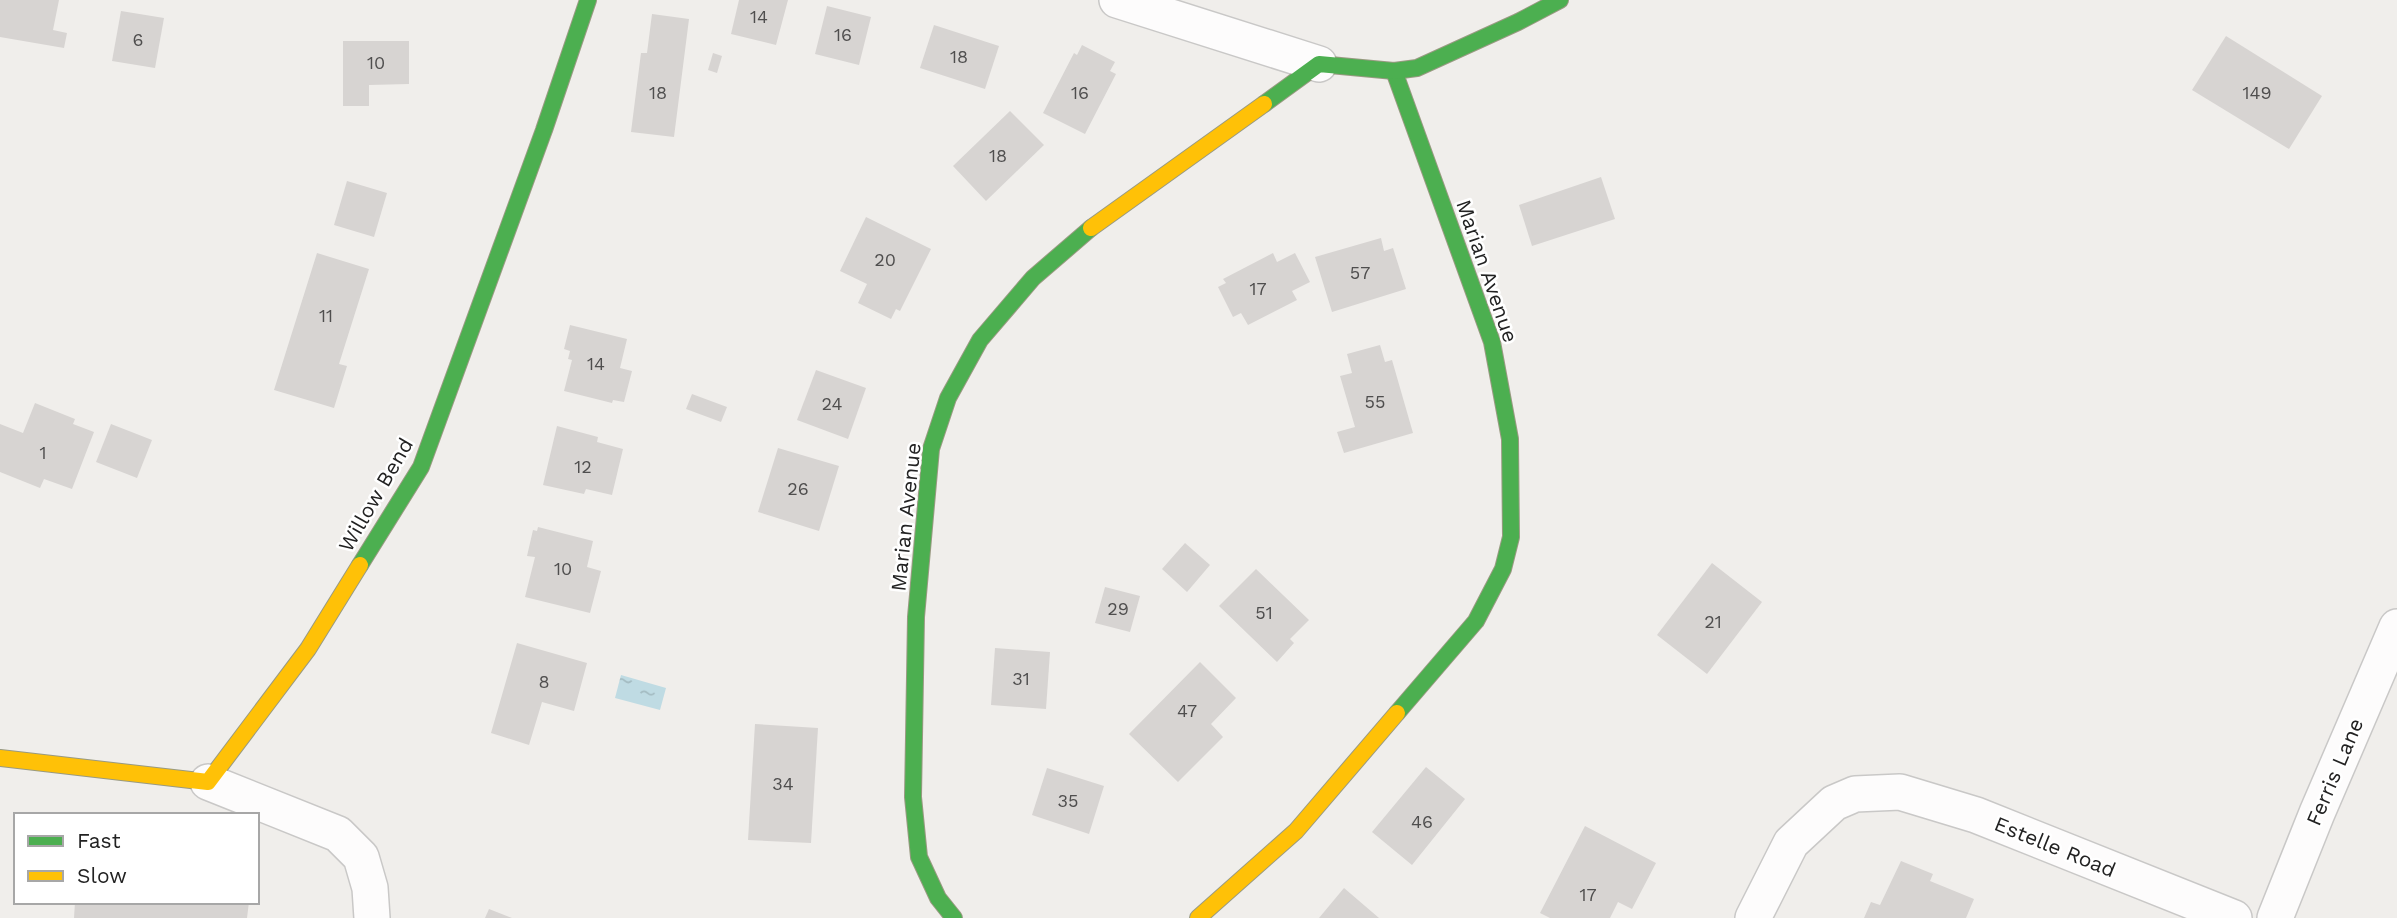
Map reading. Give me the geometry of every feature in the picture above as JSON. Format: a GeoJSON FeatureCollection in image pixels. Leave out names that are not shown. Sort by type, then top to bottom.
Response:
{"type":"FeatureCollection","features":[{"type":"Feature","properties":{"kind":"street","name":"Willow Bend"},"geometry":{"type":"LineString","coordinates":[[208,782],[308,649],[421,467],[544,130],[588,0]]}},
{"type":"Feature","properties":{"kind":"street"},"geometry":{"type":"LineString","coordinates":[[1117,0],[1319,64],[1394,71],[1417,68],[1560,0]]}},
{"type":"Feature","properties":{"kind":"street","name":"Marian Avenue"},"geometry":{"type":"LineString","coordinates":[[954,918],[938,898],[919,857],[913,797],[916,617],[930,449],[948,398],[980,340],[1033,278],[1082,235],[1319,64]]}},
{"type":"Feature","properties":{"kind":"street","name":"Marian Avenue"},"geometry":{"type":"LineString","coordinates":[[1198,918],[1296,831],[1476,621],[1503,569],[1511,537],[1510,439],[1492,342],[1394,71]]}},
{"type":"Feature","properties":{"kind":"street","name":"Ferris Lane"},"geometry":{"type":"LineString","coordinates":[[2275,918],[2397,627]]}},
{"type":"Feature","properties":{"kind":"street"},"geometry":{"type":"LineString","coordinates":[[0,758],[208,782],[338,834],[361,857],[370,888],[372,918]]}},
{"type":"Feature","properties":{"kind":"street","name":"Estelle Road"},"geometry":{"type":"LineString","coordinates":[[1753,918],[1791,843],[1834,803],[1855,794],[1900,792],[1976,816],[2234,918]]}},
{"type":"Feature","properties":{"kind":"water"},"geometry":{"type":"Polygon","coordinates":[[[621,675],[666,688],[660,710],[615,698],[621,675]]]}},
{"type":"Feature","properties":{"kind":"building"},"geometry":{"type":"Polygon","coordinates":[[[0,0],[59,0],[53,30],[67,33],[64,48],[0,37],[0,0]]]}},
{"type":"Feature","properties":{"kind":"building"},"geometry":{"type":"Polygon","coordinates":[[[739,0],[788,0],[776,45],[731,34],[739,0]]]}},
{"type":"Feature","properties":{"kind":"building"},"geometry":{"type":"Polygon","coordinates":[[[827,6],[871,17],[859,65],[815,54],[827,6]]]}},
{"type":"Feature","properties":{"kind":"building"},"geometry":{"type":"Polygon","coordinates":[[[121,11],[164,18],[155,68],[112,61],[121,11]]]}},
{"type":"Feature","properties":{"kind":"building"},"geometry":{"type":"Polygon","coordinates":[[[652,14],[689,19],[674,137],[631,132],[641,53],[647,53],[652,14]]]}},
{"type":"Feature","properties":{"kind":"building"},"geometry":{"type":"Polygon","coordinates":[[[934,25],[999,46],[985,89],[920,68],[934,25]]]}},
{"type":"Feature","properties":{"kind":"building"},"geometry":{"type":"Polygon","coordinates":[[[2226,36],[2322,96],[2289,149],[2192,90],[2226,36]]]}},
{"type":"Feature","properties":{"kind":"building"},"geometry":{"type":"Polygon","coordinates":[[[343,41],[409,41],[409,84],[369,85],[369,106],[343,106],[343,41]]]}},
{"type":"Feature","properties":{"kind":"building"},"geometry":{"type":"Polygon","coordinates":[[[1082,45],[1115,62],[1110,71],[1116,74],[1085,134],[1043,113],[1074,53],[1077,55],[1082,45]]]}},
{"type":"Feature","properties":{"kind":"building"},"geometry":{"type":"Polygon","coordinates":[[[713,53],[722,56],[717,73],[708,70],[713,53]]]}},
{"type":"Feature","properties":{"kind":"building"},"geometry":{"type":"Polygon","coordinates":[[[1010,111],[1044,145],[986,201],[953,166],[1010,111]]]}},
{"type":"Feature","properties":{"kind":"building"},"geometry":{"type":"Polygon","coordinates":[[[1601,177],[1615,219],[1532,246],[1519,205],[1601,177]]]}},
{"type":"Feature","properties":{"kind":"building"},"geometry":{"type":"Polygon","coordinates":[[[347,181],[387,193],[374,237],[334,225],[347,181]]]}},
{"type":"Feature","properties":{"kind":"building"},"geometry":{"type":"Polygon","coordinates":[[[866,217],[931,249],[900,311],[896,309],[891,319],[858,303],[867,284],[840,271],[866,217]]]}},
{"type":"Feature","properties":{"kind":"building"},"geometry":{"type":"Polygon","coordinates":[[[1381,238],[1384,251],[1393,248],[1406,289],[1332,312],[1315,257],[1381,238]]]}},
{"type":"Feature","properties":{"kind":"building"},"geometry":{"type":"Polygon","coordinates":[[[317,253],[369,269],[339,364],[347,366],[334,408],[274,390],[317,253]]]}},
{"type":"Feature","properties":{"kind":"building"},"geometry":{"type":"Polygon","coordinates":[[[1273,253],[1277,262],[1295,253],[1310,282],[1292,291],[1297,300],[1248,325],[1241,313],[1233,317],[1218,287],[1226,283],[1223,279],[1273,253]]]}},
{"type":"Feature","properties":{"kind":"building"},"geometry":{"type":"Polygon","coordinates":[[[570,325],[627,339],[620,368],[632,371],[624,402],[613,400],[612,403],[564,391],[572,360],[568,359],[570,351],[564,349],[570,325]]]}},
{"type":"Feature","properties":{"kind":"building"},"geometry":{"type":"Polygon","coordinates":[[[1380,345],[1385,362],[1392,360],[1413,433],[1344,453],[1337,432],[1355,427],[1340,376],[1352,373],[1347,354],[1380,345]]]}},
{"type":"Feature","properties":{"kind":"building"},"geometry":{"type":"Polygon","coordinates":[[[816,370],[866,388],[848,439],[797,420],[816,370]]]}},
{"type":"Feature","properties":{"kind":"building"},"geometry":{"type":"Polygon","coordinates":[[[692,394],[727,407],[721,422],[686,409],[692,394]]]}},
{"type":"Feature","properties":{"kind":"building"},"geometry":{"type":"Polygon","coordinates":[[[35,403],[75,419],[73,424],[94,432],[72,489],[44,479],[40,488],[0,472],[0,424],[23,433],[35,403]]]}},
{"type":"Feature","properties":{"kind":"building"},"geometry":{"type":"Polygon","coordinates":[[[111,424],[152,440],[137,478],[96,462],[111,424]]]}},
{"type":"Feature","properties":{"kind":"building"},"geometry":{"type":"Polygon","coordinates":[[[557,426],[598,437],[597,442],[623,449],[612,495],[586,489],[584,494],[543,485],[557,426]]]}},
{"type":"Feature","properties":{"kind":"building"},"geometry":{"type":"Polygon","coordinates":[[[778,448],[839,466],[819,531],[758,512],[778,448]]]}},
{"type":"Feature","properties":{"kind":"building"},"geometry":{"type":"Polygon","coordinates":[[[538,527],[593,541],[587,567],[601,571],[590,613],[525,597],[535,557],[527,556],[533,530],[537,531],[538,527]]]}},
{"type":"Feature","properties":{"kind":"building"},"geometry":{"type":"Polygon","coordinates":[[[1185,543],[1210,565],[1187,592],[1162,569],[1185,543]]]}},
{"type":"Feature","properties":{"kind":"building"},"geometry":{"type":"Polygon","coordinates":[[[1712,563],[1762,602],[1707,674],[1657,635],[1712,563]]]}},
{"type":"Feature","properties":{"kind":"building"},"geometry":{"type":"Polygon","coordinates":[[[1256,569],[1309,620],[1290,639],[1294,643],[1277,662],[1219,606],[1256,569]]]}},
{"type":"Feature","properties":{"kind":"building"},"geometry":{"type":"Polygon","coordinates":[[[1105,587],[1140,596],[1130,632],[1095,623],[1105,587]]]}},
{"type":"Feature","properties":{"kind":"building"},"geometry":{"type":"Polygon","coordinates":[[[517,643],[587,663],[574,711],[542,702],[529,745],[491,733],[517,643]]]}},
{"type":"Feature","properties":{"kind":"building"},"geometry":{"type":"Polygon","coordinates":[[[995,648],[1050,652],[1046,709],[991,705],[995,648]]]}},
{"type":"Feature","properties":{"kind":"building"},"geometry":{"type":"Polygon","coordinates":[[[1200,662],[1236,698],[1211,724],[1223,737],[1178,782],[1129,734],[1200,662]]]}},
{"type":"Feature","properties":{"kind":"building"},"geometry":{"type":"Polygon","coordinates":[[[755,724],[818,728],[811,843],[748,840],[755,724]]]}},
{"type":"Feature","properties":{"kind":"building"},"geometry":{"type":"Polygon","coordinates":[[[1426,767],[1465,799],[1412,865],[1372,832],[1426,767]]]}},
{"type":"Feature","properties":{"kind":"building"},"geometry":{"type":"Polygon","coordinates":[[[1047,768],[1104,786],[1089,834],[1032,815],[1047,768]]]}},
{"type":"Feature","properties":{"kind":"building"},"geometry":{"type":"Polygon","coordinates":[[[1585,826],[1656,863],[1632,909],[1618,902],[1610,918],[1550,918],[1540,913],[1585,826]]]}},
{"type":"Feature","properties":{"kind":"building"},"geometry":{"type":"Polygon","coordinates":[[[1901,861],[1933,874],[1930,881],[1974,899],[1966,918],[1864,918],[1871,902],[1880,905],[1901,861]]]}},
{"type":"Feature","properties":{"kind":"building"},"geometry":{"type":"Polygon","coordinates":[[[1344,888],[1379,918],[1319,918],[1344,888]]]}},
{"type":"Feature","properties":{"kind":"building"},"geometry":{"type":"Polygon","coordinates":[[[75,904],[249,904],[247,918],[74,918],[75,904]]]}},
{"type":"Feature","properties":{"kind":"building"},"geometry":{"type":"Polygon","coordinates":[[[489,909],[512,918],[485,918],[489,909]]]}},
{"type":"Feature","properties":{"kind":"traffic: fast"},"geometry":{"type":"LineString","coordinates":[[360,565],[421,467],[544,130],[588,0]]}},
{"type":"Feature","properties":{"kind":"traffic: fast"},"geometry":{"type":"LineString","coordinates":[[1264,104],[1319,64],[1394,71],[1417,68],[1560,0]]}},
{"type":"Feature","properties":{"kind":"traffic: fast"},"geometry":{"type":"LineString","coordinates":[[1394,71],[1492,342],[1510,439],[1511,537],[1503,569],[1476,621],[1397,713]]}},
{"type":"Feature","properties":{"kind":"traffic: fast"},"geometry":{"type":"LineString","coordinates":[[954,918],[938,898],[919,857],[913,797],[916,617],[931,449],[948,398],[980,340],[1033,278],[1091,228]]}},
{"type":"Feature","properties":{"kind":"traffic: slow"},"geometry":{"type":"LineString","coordinates":[[1091,228],[1264,104]]}},
{"type":"Feature","properties":{"kind":"traffic: slow"},"geometry":{"type":"LineString","coordinates":[[0,758],[208,782],[308,649],[360,565]]}},
{"type":"Feature","properties":{"kind":"traffic: slow"},"geometry":{"type":"LineString","coordinates":[[1198,918],[1296,831],[1397,713]]}}]}
